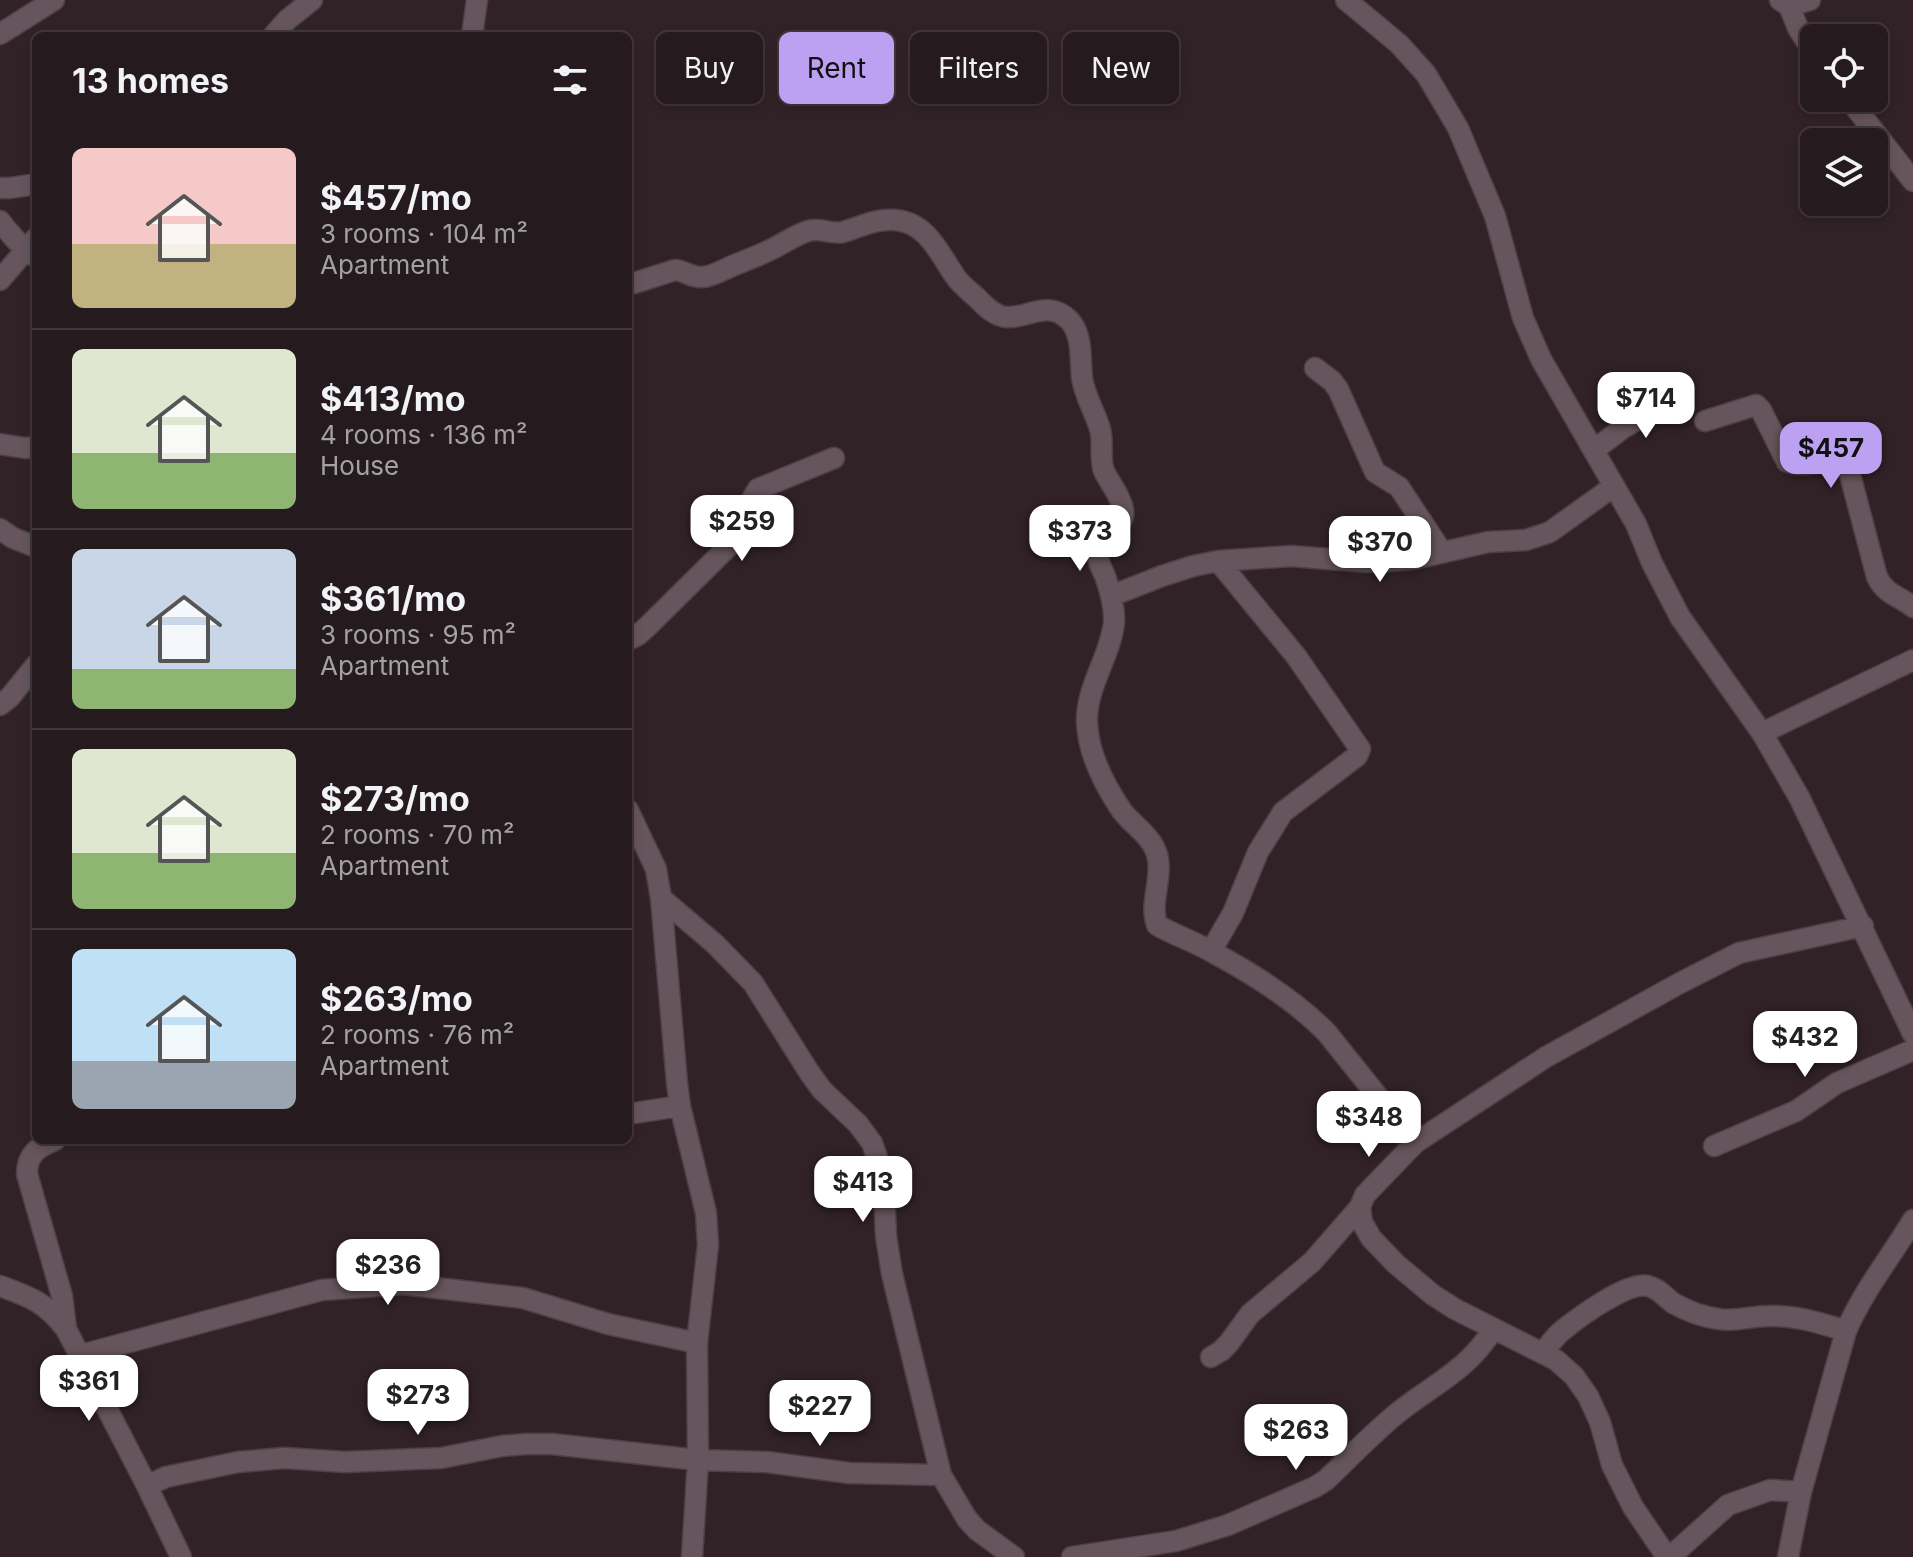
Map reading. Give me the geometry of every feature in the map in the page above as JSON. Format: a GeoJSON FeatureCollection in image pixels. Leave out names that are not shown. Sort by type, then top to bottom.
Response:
{"type":"FeatureCollection","features":[{"type":"Feature","properties":{"kind":"street"},"geometry":{"type":"LineString","coordinates":[[0,34],[54,0]]}},
{"type":"Feature","properties":{"kind":"street"},"geometry":{"type":"LineString","coordinates":[[276,32],[312,0]]}},
{"type":"Feature","properties":{"kind":"street"},"geometry":{"type":"LineString","coordinates":[[473,32],[477,0]]}},
{"type":"Feature","properties":{"kind":"street"},"geometry":{"type":"LineString","coordinates":[[1346,0],[1399,44],[1426,74],[1458,128],[1495,216],[1523,318],[1541,359],[1636,524],[1680,617],[1762,733],[1799,797],[1913,1034]]}},
{"type":"Feature","properties":{"kind":"street"},"geometry":{"type":"LineString","coordinates":[[1800,31],[1784,3],[1810,0]]}},
{"type":"Feature","properties":{"kind":"street"},"geometry":{"type":"LineString","coordinates":[[1859,112],[1913,181]]}},
{"type":"Feature","properties":{"kind":"street"},"geometry":{"type":"LineString","coordinates":[[0,188],[32,184]]}},
{"type":"Feature","properties":{"kind":"street"},"geometry":{"type":"LineString","coordinates":[[632,284],[675,270],[695,277],[710,276],[805,231],[817,228],[837,233],[892,219],[904,221],[928,236],[956,278],[988,309],[1005,317],[1046,311],[1067,318],[1075,327],[1085,391],[1100,427],[1103,469],[1123,508],[1121,524],[1100,543],[1097,551],[1111,596],[1114,619],[1088,709],[1090,743],[1107,785],[1123,812],[1154,847],[1158,862],[1154,908],[1157,925],[1211,951],[1272,987],[1312,1018],[1415,1143]]}},
{"type":"Feature","properties":{"kind":"street"},"geometry":{"type":"LineString","coordinates":[[0,221],[11,236],[32,247]]}},
{"type":"Feature","properties":{"kind":"street"},"geometry":{"type":"LineString","coordinates":[[0,280],[32,249]]}},
{"type":"Feature","properties":{"kind":"street"},"geometry":{"type":"LineString","coordinates":[[1315,368],[1338,389],[1375,472],[1399,487],[1442,552]]}},
{"type":"Feature","properties":{"kind":"street"},"geometry":{"type":"LineString","coordinates":[[1594,450],[1623,428],[1677,398]]}},
{"type":"Feature","properties":{"kind":"street"},"geometry":{"type":"LineString","coordinates":[[1705,421],[1756,405],[1787,462],[1795,465],[1837,461],[1845,464],[1881,586],[1913,607]]}},
{"type":"Feature","properties":{"kind":"street"},"geometry":{"type":"LineString","coordinates":[[0,444],[32,447]]}},
{"type":"Feature","properties":{"kind":"street"},"geometry":{"type":"LineString","coordinates":[[632,638],[750,525],[757,514],[753,497],[758,489],[834,458]]}},
{"type":"Feature","properties":{"kind":"street"},"geometry":{"type":"LineString","coordinates":[[1111,596],[1172,573],[1218,561],[1291,556],[1390,561],[1414,559],[1488,542],[1526,540],[1550,532],[1614,486]]}},
{"type":"Feature","properties":{"kind":"street"},"geometry":{"type":"LineString","coordinates":[[0,529],[32,545]]}},
{"type":"Feature","properties":{"kind":"street"},"geometry":{"type":"LineString","coordinates":[[1211,951],[1233,913],[1258,852],[1283,812],[1357,756],[1360,749],[1296,656],[1218,561]]}},
{"type":"Feature","properties":{"kind":"street"},"geometry":{"type":"LineString","coordinates":[[1762,733],[1913,660]]}},
{"type":"Feature","properties":{"kind":"street"},"geometry":{"type":"LineString","coordinates":[[0,705],[32,670]]}},
{"type":"Feature","properties":{"kind":"street"},"geometry":{"type":"LineString","coordinates":[[632,817],[656,869],[680,1106],[706,1213],[708,1245],[697,1343],[698,1460],[692,1557]]}},
{"type":"Feature","properties":{"kind":"street"},"geometry":{"type":"LineString","coordinates":[[661,898],[715,944],[753,983],[822,1090],[858,1124],[872,1143],[884,1192],[892,1274],[941,1475],[967,1519],[1014,1557]]}},
{"type":"Feature","properties":{"kind":"street"},"geometry":{"type":"LineString","coordinates":[[1211,1357],[1229,1343],[1256,1307],[1312,1262],[1360,1207],[1365,1195],[1415,1143],[1546,1057],[1717,963],[1739,953],[1863,926]]}},
{"type":"Feature","properties":{"kind":"street"},"geometry":{"type":"LineString","coordinates":[[1714,1146],[1796,1111],[1837,1083],[1913,1050]]}},
{"type":"Feature","properties":{"kind":"street"},"geometry":{"type":"LineString","coordinates":[[632,1113],[680,1106]]}},
{"type":"Feature","properties":{"kind":"street"},"geometry":{"type":"LineString","coordinates":[[49,1144],[27,1163],[27,1174],[62,1296],[66,1329]]}},
{"type":"Feature","properties":{"kind":"street"},"geometry":{"type":"LineString","coordinates":[[1360,1207],[1362,1222],[1371,1238],[1433,1295],[1556,1360],[1574,1376],[1600,1422],[1612,1465],[1633,1507],[1669,1557],[1728,1505],[1770,1490],[1801,1492]]}},
{"type":"Feature","properties":{"kind":"street"},"geometry":{"type":"LineString","coordinates":[[1788,1557],[1801,1492],[1846,1331],[1853,1313],[1913,1220]]}},
{"type":"Feature","properties":{"kind":"street"},"geometry":{"type":"LineString","coordinates":[[81,1355],[322,1290],[403,1284],[523,1298],[608,1324],[697,1343]]}},
{"type":"Feature","properties":{"kind":"street"},"geometry":{"type":"LineString","coordinates":[[1543,1353],[1561,1331],[1597,1306],[1640,1285],[1653,1288],[1675,1304],[1700,1315],[1731,1320],[1789,1317],[1846,1331]]}},
{"type":"Feature","properties":{"kind":"street"},"geometry":{"type":"LineString","coordinates":[[0,1286],[41,1302],[66,1329],[181,1557]]}},
{"type":"Feature","properties":{"kind":"street"},"geometry":{"type":"LineString","coordinates":[[1072,1557],[1176,1541],[1228,1525],[1315,1487],[1395,1416],[1473,1357],[1493,1329]]}},
{"type":"Feature","properties":{"kind":"street"},"geometry":{"type":"LineString","coordinates":[[147,1486],[166,1477],[238,1462],[285,1458],[345,1462],[441,1458],[526,1444],[552,1444],[698,1460],[767,1462],[849,1473],[941,1475]]}}]}
